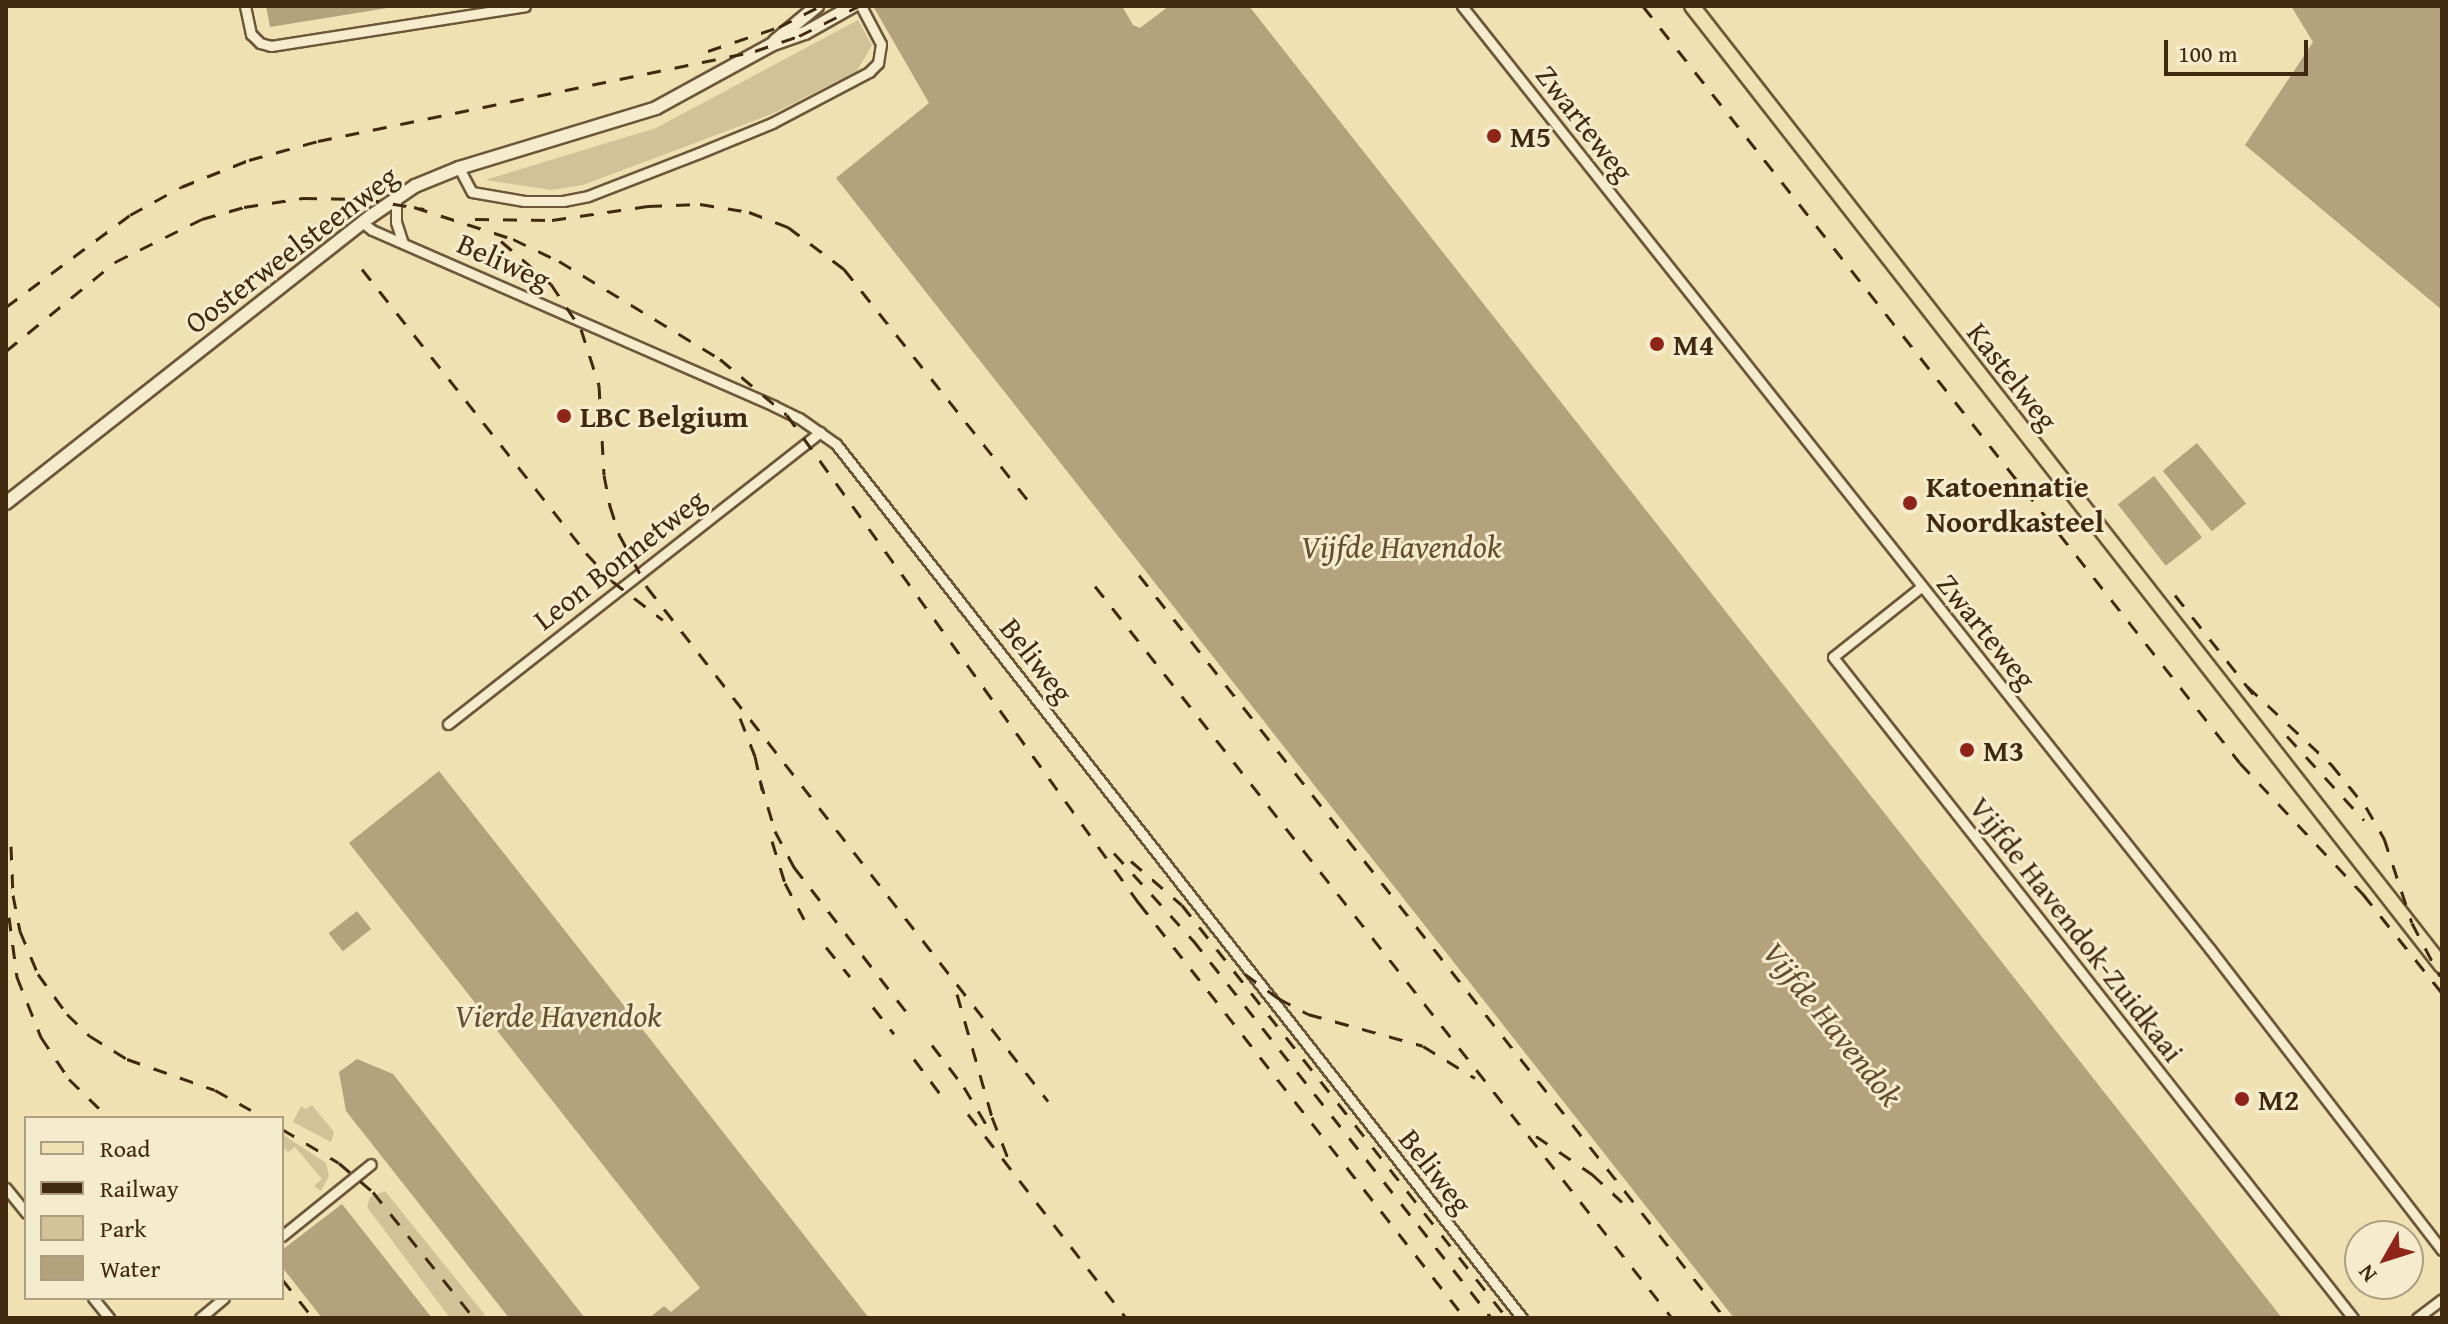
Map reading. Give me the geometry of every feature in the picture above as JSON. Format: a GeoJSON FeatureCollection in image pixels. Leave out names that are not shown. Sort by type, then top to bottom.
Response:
{"type":"FeatureCollection","features":[{"type":"Feature","properties":{"kind":"main road","name":"Oosterweelsteenweg"},"geometry":{"type":"LineString","coordinates":[[773,44],[794,22],[817,6]]}},
{"type":"Feature","properties":{"kind":"main road","name":"Oosterweelsteenweg"},"geometry":{"type":"LineString","coordinates":[[6,503],[396,198],[459,168],[656,108],[773,44],[805,33],[852,6]]}},
{"type":"Feature","properties":{"kind":"main road","name":"Kastelweg"},"geometry":{"type":"LineString","coordinates":[[1692,6],[2442,966]]}},
{"type":"Feature","properties":{"kind":"street"},"geometry":{"type":"LineString","coordinates":[[245,6],[251,34],[260,43],[271,46],[525,6]]}},
{"type":"Feature","properties":{"kind":"street"},"geometry":{"type":"LineString","coordinates":[[459,168],[472,192],[545,202],[588,196],[685,159],[772,123],[869,72],[878,63],[881,44],[861,6]]}},
{"type":"Feature","properties":{"kind":"street","name":"Zwarteweg"},"geometry":{"type":"LineString","coordinates":[[1462,6],[2210,949],[2442,1250]]}},
{"type":"Feature","properties":{"kind":"street"},"geometry":{"type":"LineString","coordinates":[[396,198],[396,222],[403,243]]}},
{"type":"Feature","properties":{"kind":"street","name":"Beliweg"},"geometry":{"type":"LineString","coordinates":[[363,223],[774,406],[820,432],[846,456],[1522,1318]]}},
{"type":"Feature","properties":{"kind":"street","name":"Leon Bonnetweg"},"geometry":{"type":"LineString","coordinates":[[448,724],[820,432]]}},
{"type":"Feature","properties":{"kind":"street","name":"Vijfde Havendok-Zuidkaai"},"geometry":{"type":"LineString","coordinates":[[1921,587],[1833,657],[2353,1318]]}},
{"type":"Feature","properties":{"kind":"street"},"geometry":{"type":"LineString","coordinates":[[284,1234],[371,1164]]}},
{"type":"Feature","properties":{"kind":"street"},"geometry":{"type":"LineString","coordinates":[[6,1188],[24,1210]]}},
{"type":"Feature","properties":{"kind":"street"},"geometry":{"type":"LineString","coordinates":[[2417,1318],[2442,1299]]}},
{"type":"Feature","properties":{"kind":"street"},"geometry":{"type":"LineString","coordinates":[[95,1300],[109,1318]]}},
{"type":"Feature","properties":{"kind":"street"},"geometry":{"type":"LineString","coordinates":[[200,1318],[222,1300]]}},
{"type":"Feature","properties":{"kind":"green space"},"geometry":{"type":"Polygon","coordinates":[[[858,20],[872,45],[857,71],[772,114],[583,185],[551,190],[485,180],[656,128],[858,20]]]}},
{"type":"Feature","properties":{"kind":"green space"},"geometry":{"type":"Polygon","coordinates":[[[312,1105],[334,1132],[331,1142],[293,1122],[301,1106],[306,1109],[312,1105]]]}},
{"type":"Feature","properties":{"kind":"green space"},"geometry":{"type":"Polygon","coordinates":[[[284,1135],[326,1163],[329,1176],[321,1191],[314,1186],[322,1179],[295,1147],[288,1152],[284,1148],[284,1135]]]}},
{"type":"Feature","properties":{"kind":"green space"},"geometry":{"type":"Polygon","coordinates":[[[385,1191],[485,1315],[482,1318],[450,1318],[367,1207],[370,1197],[385,1191]]]}},
{"type":"Feature","properties":{"kind":"water"},"geometry":{"type":"Polygon","coordinates":[[[266,6],[400,6],[270,27],[266,6]]]}},
{"type":"Feature","properties":{"kind":"water","name":"Vijfde Havendok"},"geometry":{"type":"Polygon","coordinates":[[[873,6],[1122,6],[1133,25],[1140,28],[1169,6],[1249,6],[2282,1318],[1734,1318],[836,178],[929,103],[873,6]]]}},
{"type":"Feature","properties":{"kind":"water"},"geometry":{"type":"Polygon","coordinates":[[[2291,6],[2442,6],[2442,310],[2245,145],[2313,42],[2291,6]]]}},
{"type":"Feature","properties":{"kind":"water"},"geometry":{"type":"Polygon","coordinates":[[[2197,443],[2246,504],[2212,531],[2163,471],[2197,443]]]}},
{"type":"Feature","properties":{"kind":"water"},"geometry":{"type":"Polygon","coordinates":[[[2154,476],[2202,537],[2166,566],[2118,504],[2154,476]]]}},
{"type":"Feature","properties":{"kind":"water","name":"Vierde Havendok"},"geometry":{"type":"Polygon","coordinates":[[[439,771],[869,1318],[649,1318],[664,1306],[671,1312],[700,1288],[349,843],[439,771]]]}},
{"type":"Feature","properties":{"kind":"water"},"geometry":{"type":"Polygon","coordinates":[[[357,911],[371,929],[343,951],[329,933],[357,911]]]}},
{"type":"Feature","properties":{"kind":"water"},"geometry":{"type":"Polygon","coordinates":[[[357,1059],[393,1074],[585,1318],[509,1318],[346,1111],[339,1072],[357,1059]]]}},
{"type":"Feature","properties":{"kind":"water"},"geometry":{"type":"Polygon","coordinates":[[[342,1204],[432,1318],[322,1318],[284,1270],[284,1248],[342,1204]]]}},
{"type":"Feature","properties":{"kind":"railway"},"geometry":{"type":"LineString","coordinates":[[708,51],[779,27],[820,6]]}},
{"type":"Feature","properties":{"kind":"railway"},"geometry":{"type":"LineString","coordinates":[[6,307],[130,215],[181,187],[249,160],[318,141],[755,51],[799,36],[859,6]]}},
{"type":"Feature","properties":{"kind":"railway"},"geometry":{"type":"LineString","coordinates":[[1643,6],[2240,763],[2363,894],[2442,993]]}},
{"type":"Feature","properties":{"kind":"railway"},"geometry":{"type":"LineString","coordinates":[[6,351],[115,262],[202,219],[244,207],[303,198],[365,199],[424,209]]}},
{"type":"Feature","properties":{"kind":"railway"},"geometry":{"type":"LineString","coordinates":[[475,219],[552,220],[648,206],[700,204],[749,212],[788,227],[844,269],[1033,507]]}},
{"type":"Feature","properties":{"kind":"railway"},"geometry":{"type":"LineString","coordinates":[[414,207],[513,239],[559,261],[720,359],[787,415],[1139,903],[1465,1318]]}},
{"type":"Feature","properties":{"kind":"railway"},"geometry":{"type":"LineString","coordinates":[[501,241],[551,284],[581,329],[599,385],[604,475],[610,506],[620,536],[647,587],[1048,1101]]}},
{"type":"Feature","properties":{"kind":"railway"},"geometry":{"type":"LineString","coordinates":[[362,269],[586,553],[612,581],[663,620]]}},
{"type":"Feature","properties":{"kind":"railway"},"geometry":{"type":"LineString","coordinates":[[1139,575],[1725,1318]]}},
{"type":"Feature","properties":{"kind":"railway"},"geometry":{"type":"LineString","coordinates":[[1095,586],[1672,1318]]}},
{"type":"Feature","properties":{"kind":"railway"},"geometry":{"type":"LineString","coordinates":[[2175,595],[2254,695]]}},
{"type":"Feature","properties":{"kind":"railway"},"geometry":{"type":"LineString","coordinates":[[2247,686],[2331,764],[2366,807],[2384,838],[2412,923],[2440,976]]}},
{"type":"Feature","properties":{"kind":"railway"},"geometry":{"type":"LineString","coordinates":[[740,718],[755,756],[762,790]]}},
{"type":"Feature","properties":{"kind":"railway"},"geometry":{"type":"LineString","coordinates":[[2287,736],[2364,820]]}},
{"type":"Feature","properties":{"kind":"railway"},"geometry":{"type":"LineString","coordinates":[[760,780],[775,831],[794,867],[912,1019]]}},
{"type":"Feature","properties":{"kind":"railway"},"geometry":{"type":"LineString","coordinates":[[772,841],[785,883],[804,919]]}},
{"type":"Feature","properties":{"kind":"railway"},"geometry":{"type":"LineString","coordinates":[[11,846],[13,895],[20,931],[38,974],[67,1014],[90,1036],[127,1059],[215,1090],[251,1110]]}},
{"type":"Feature","properties":{"kind":"railway"},"geometry":{"type":"LineString","coordinates":[[1114,853],[1193,940],[1491,1318]]}},
{"type":"Feature","properties":{"kind":"railway"},"geometry":{"type":"LineString","coordinates":[[1131,861],[1182,905],[1507,1318]]}},
{"type":"Feature","properties":{"kind":"railway"},"geometry":{"type":"LineString","coordinates":[[9,917],[17,977],[41,1037],[69,1079],[107,1116]]}},
{"type":"Feature","properties":{"kind":"railway"},"geometry":{"type":"LineString","coordinates":[[826,947],[850,977]]}},
{"type":"Feature","properties":{"kind":"railway"},"geometry":{"type":"LineString","coordinates":[[1245,974],[1278,998],[1308,1014],[1423,1046],[1475,1078]]}},
{"type":"Feature","properties":{"kind":"railway"},"geometry":{"type":"LineString","coordinates":[[957,994],[992,1117],[1008,1158]]}},
{"type":"Feature","properties":{"kind":"railway"},"geometry":{"type":"LineString","coordinates":[[873,1007],[894,1034]]}},
{"type":"Feature","properties":{"kind":"railway"},"geometry":{"type":"LineString","coordinates":[[932,1045],[964,1087],[986,1124]]}},
{"type":"Feature","properties":{"kind":"railway"},"geometry":{"type":"LineString","coordinates":[[914,1059],[941,1095]]}},
{"type":"Feature","properties":{"kind":"railway"},"geometry":{"type":"LineString","coordinates":[[968,1114],[1126,1318]]}},
{"type":"Feature","properties":{"kind":"railway"},"geometry":{"type":"LineString","coordinates":[[284,1130],[339,1163],[373,1192],[474,1318]]}},
{"type":"Feature","properties":{"kind":"railway"},"geometry":{"type":"LineString","coordinates":[[1536,1136],[1592,1174],[1622,1202]]}},
{"type":"Feature","properties":{"kind":"railway"},"geometry":{"type":"LineString","coordinates":[[284,1282],[313,1318]]}},
{"type":"Feature","properties":{"kind":"place","name":"M5"},"geometry":{"type":"Point","coordinates":[1494,136]}},
{"type":"Feature","properties":{"kind":"place","name":"M4"},"geometry":{"type":"Point","coordinates":[1657,344]}},
{"type":"Feature","properties":{"kind":"place","name":"LBC Belgium"},"geometry":{"type":"Point","coordinates":[564,416]}},
{"type":"Feature","properties":{"kind":"place","name":"Katoennatie Noordkasteel"},"geometry":{"type":"Point","coordinates":[1910,503]}},
{"type":"Feature","properties":{"kind":"place","name":"M3"},"geometry":{"type":"Point","coordinates":[1967,750]}},
{"type":"Feature","properties":{"kind":"place","name":"M2"},"geometry":{"type":"Point","coordinates":[2242,1099]}}]}
